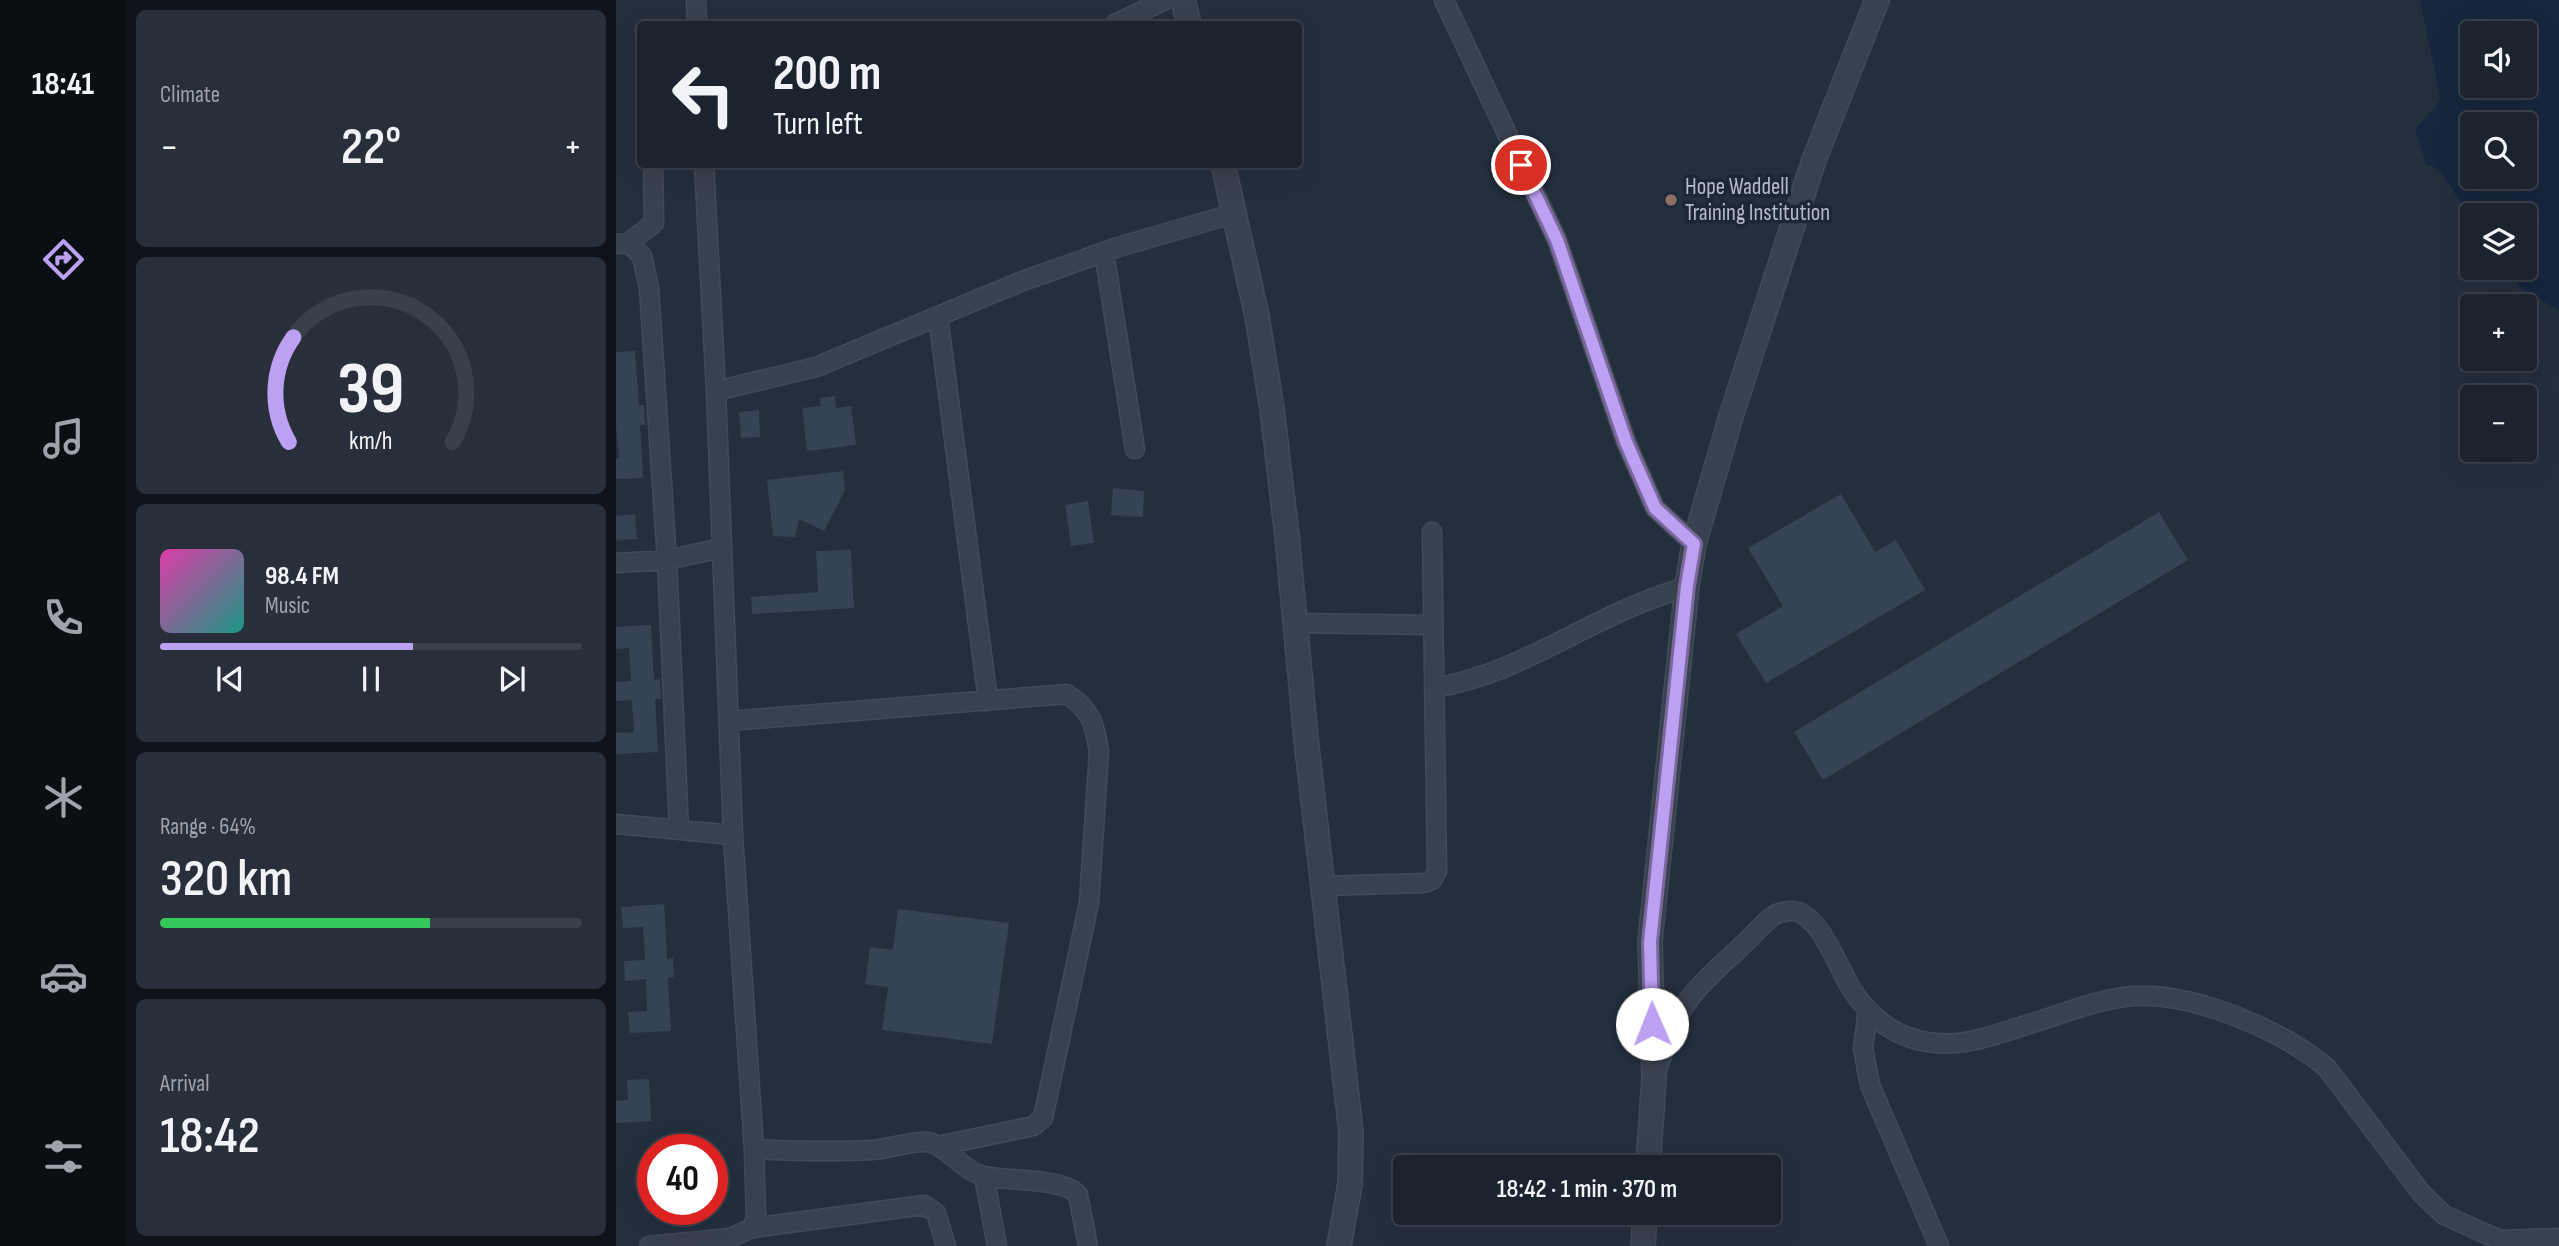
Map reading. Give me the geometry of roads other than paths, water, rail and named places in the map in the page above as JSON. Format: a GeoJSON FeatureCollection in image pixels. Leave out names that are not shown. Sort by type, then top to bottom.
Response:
{"type":"FeatureCollection","features":[{"type":"Feature","properties":{"kind":"street"},"geometry":{"type":"LineString","coordinates":[[695,0],[697,21]]}},
{"type":"Feature","properties":{"kind":"street"},"geometry":{"type":"LineString","coordinates":[[1121,21],[1165,0]]}},
{"type":"Feature","properties":{"kind":"street"},"geometry":{"type":"LineString","coordinates":[[1182,0],[1188,21]]}},
{"type":"Feature","properties":{"kind":"street"},"geometry":{"type":"LineString","coordinates":[[1444,0],[1557,240],[1626,442],[1655,508],[1694,544]]}},
{"type":"Feature","properties":{"kind":"street"},"geometry":{"type":"LineString","coordinates":[[1649,1155],[1654,1079],[1650,942],[1687,586],[1694,544],[1732,413],[1814,160],[1877,0]]}},
{"type":"Feature","properties":{"kind":"street"},"geometry":{"type":"LineString","coordinates":[[653,168],[654,223],[622,244],[642,256],[649,288],[667,560],[679,830]]}},
{"type":"Feature","properties":{"kind":"street"},"geometry":{"type":"LineString","coordinates":[[704,168],[716,391],[733,835],[754,1149],[756,1204],[752,1228]]}},
{"type":"Feature","properties":{"kind":"street"},"geometry":{"type":"LineString","coordinates":[[1224,168],[1258,316],[1270,396],[1351,1132],[1350,1184],[1339,1246]]}},
{"type":"Feature","properties":{"kind":"street"},"geometry":{"type":"LineString","coordinates":[[716,391],[816,367],[1020,282],[1104,252],[1236,213]]}},
{"type":"Feature","properties":{"kind":"street"},"geometry":{"type":"LineString","coordinates":[[1104,252],[1135,449]]}},
{"type":"Feature","properties":{"kind":"street"},"geometry":{"type":"LineString","coordinates":[[938,316],[988,701]]}},
{"type":"Feature","properties":{"kind":"street"},"geometry":{"type":"LineString","coordinates":[[1323,886],[1424,883],[1432,880],[1437,871],[1432,531]]}},
{"type":"Feature","properties":{"kind":"street"},"geometry":{"type":"LineString","coordinates":[[616,563],[667,560],[721,548]]}},
{"type":"Feature","properties":{"kind":"street"},"geometry":{"type":"LineString","coordinates":[[1434,688],[1461,684],[1509,667],[1636,605],[1687,586]]}},
{"type":"Feature","properties":{"kind":"street"},"geometry":{"type":"LineString","coordinates":[[1295,623],[1433,625]]}},
{"type":"Feature","properties":{"kind":"street"},"geometry":{"type":"LineString","coordinates":[[729,721],[1067,694],[1084,706],[1095,729],[1099,751],[1089,903],[1043,1118],[1033,1126],[938,1146]]}},
{"type":"Feature","properties":{"kind":"street"},"geometry":{"type":"LineString","coordinates":[[616,824],[733,835]]}},
{"type":"Feature","properties":{"kind":"street"},"geometry":{"type":"LineString","coordinates":[[1654,1079],[1677,1018],[1698,988],[1774,915],[1799,911],[1807,916],[1824,937],[1853,991],[1868,1010],[1906,1037],[1928,1043],[1971,1043],[2095,1004],[2131,996],[2158,996],[2208,1006],[2272,1033],[2308,1052],[2327,1068],[2422,1194],[2444,1215],[2500,1240],[2559,1238]]}},
{"type":"Feature","properties":{"kind":"street"},"geometry":{"type":"LineString","coordinates":[[1868,1010],[1863,1048],[1870,1085],[1939,1246]]}},
{"type":"Feature","properties":{"kind":"street"},"geometry":{"type":"LineString","coordinates":[[754,1149],[876,1150],[926,1142],[938,1146],[968,1171],[984,1176],[1057,1184],[1073,1189],[1078,1195],[1088,1246]]}},
{"type":"Feature","properties":{"kind":"street"},"geometry":{"type":"LineString","coordinates":[[984,1176],[997,1246]]}},
{"type":"Feature","properties":{"kind":"street"},"geometry":{"type":"LineString","coordinates":[[649,1246],[730,1238],[752,1228],[924,1205],[936,1213],[946,1246]]}},
{"type":"Feature","properties":{"kind":"street"},"geometry":{"type":"LineString","coordinates":[[1643,1246],[1644,1225]]}},
{"type":"Feature","properties":{"kind":"water"},"geometry":{"type":"Polygon","coordinates":[[[2420,0],[2559,0],[2559,311],[2537,297],[2537,294],[2520,286],[2516,280],[2537,280],[2537,203],[2462,203],[2438,169],[2426,164],[2415,129],[2441,100],[2420,0]]]}},
{"type":"Feature","properties":{"kind":"place","name":"Hope Waddell Training Institution"},"geometry":{"type":"Point","coordinates":[1671,200]}}]}
